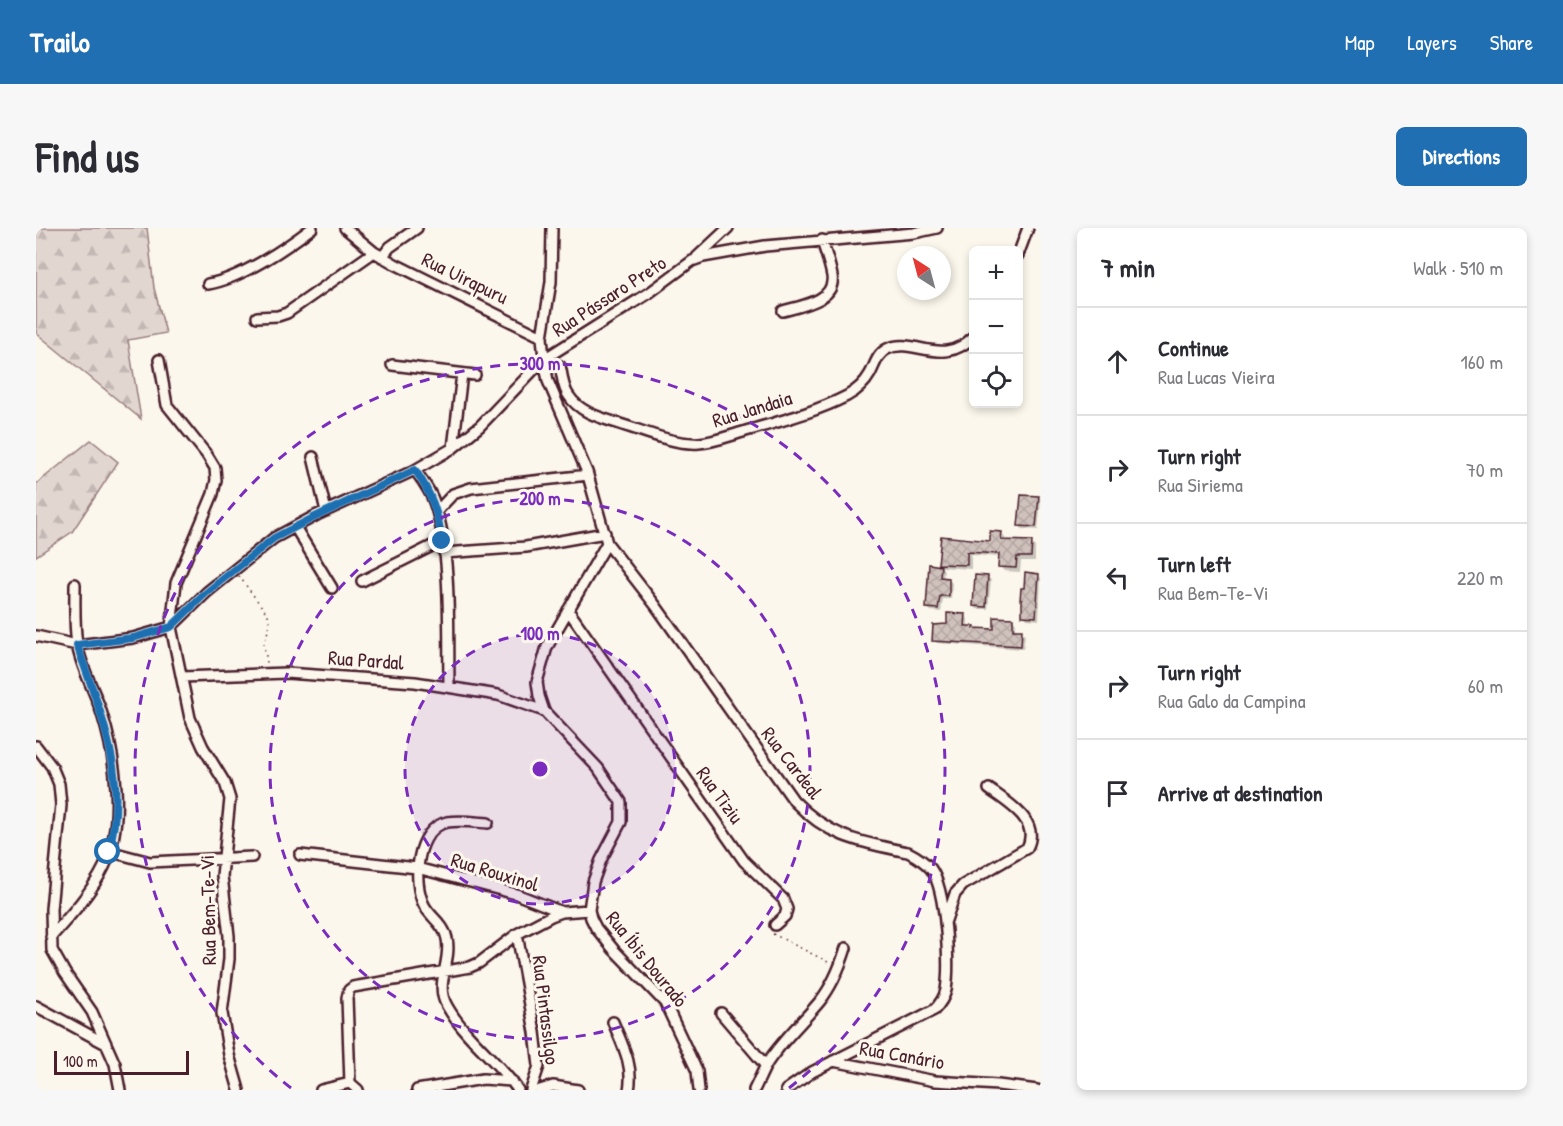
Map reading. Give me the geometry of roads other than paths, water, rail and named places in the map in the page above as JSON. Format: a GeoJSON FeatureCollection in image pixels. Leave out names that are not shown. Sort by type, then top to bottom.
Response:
{"type":"FeatureCollection","features":[{"type":"Feature","properties":{"kind":"street"},"geometry":{"type":"LineString","coordinates":[[208,284],[223,282],[290,244],[312,228]]}},
{"type":"Feature","properties":{"kind":"street","name":"Rua Uirapuru"},"geometry":{"type":"LineString","coordinates":[[345,228],[378,255],[542,337]]}},
{"type":"Feature","properties":{"kind":"street"},"geometry":{"type":"LineString","coordinates":[[257,317],[287,313],[417,228]]}},
{"type":"Feature","properties":{"kind":"street"},"geometry":{"type":"LineString","coordinates":[[544,711],[537,682],[547,647],[607,543],[588,476],[548,381],[544,362],[542,337],[551,282],[552,228]]}},
{"type":"Feature","properties":{"kind":"street","name":"Rua Pássaro Preto"},"geometry":{"type":"LineString","coordinates":[[544,362],[693,261],[728,228]]}},
{"type":"Feature","properties":{"kind":"street","name":"Rua Pássaro Preto"},"geometry":{"type":"LineString","coordinates":[[693,261],[703,257],[765,246],[914,233],[937,228]]}},
{"type":"Feature","properties":{"kind":"street"},"geometry":{"type":"LineString","coordinates":[[1021,246],[1028,228]]}},
{"type":"Feature","properties":{"kind":"street"},"geometry":{"type":"LineString","coordinates":[[783,310],[818,300],[829,291],[833,279],[822,240]]}},
{"type":"Feature","properties":{"kind":"street","name":"Rua Jandaia"},"geometry":{"type":"LineString","coordinates":[[544,362],[560,366],[564,388],[569,397],[583,410],[597,417],[662,437],[681,442],[699,443],[782,420],[848,396],[862,386],[870,375],[878,356],[886,349],[898,346],[938,352],[953,350],[969,341]]}},
{"type":"Feature","properties":{"kind":"street","name":"Rua Bem-Te-Vi"},"geometry":{"type":"LineString","coordinates":[[159,360],[167,405],[207,455],[214,468],[216,480],[213,494],[173,597],[171,627],[190,718],[225,783],[230,799],[230,815],[223,859],[229,958],[222,1013],[229,1055],[239,1090]]}},
{"type":"Feature","properties":{"kind":"street"},"geometry":{"type":"LineString","coordinates":[[36,636],[77,645],[133,638],[171,627],[235,569],[274,538],[415,470],[453,448],[480,426],[544,362]]}},
{"type":"Feature","properties":{"kind":"street"},"geometry":{"type":"LineString","coordinates":[[392,365],[475,375]]}},
{"type":"Feature","properties":{"kind":"street"},"geometry":{"type":"LineString","coordinates":[[453,448],[462,374]]}},
{"type":"Feature","properties":{"kind":"street"},"geometry":{"type":"LineString","coordinates":[[313,457],[326,512]]}},
{"type":"Feature","properties":{"kind":"street"},"geometry":{"type":"LineString","coordinates":[[415,470],[426,486],[437,511],[444,553],[449,686]]}},
{"type":"Feature","properties":{"kind":"street"},"geometry":{"type":"LineString","coordinates":[[437,511],[453,494],[471,488],[588,476]]}},
{"type":"Feature","properties":{"kind":"street"},"geometry":{"type":"LineString","coordinates":[[295,527],[332,588]]}},
{"type":"Feature","properties":{"kind":"street"},"geometry":{"type":"LineString","coordinates":[[444,553],[525,547],[605,533]]}},
{"type":"Feature","properties":{"kind":"street"},"geometry":{"type":"LineString","coordinates":[[362,581],[442,541]]}},
{"type":"Feature","properties":{"kind":"street","name":"Rua Cardeal"},"geometry":{"type":"LineString","coordinates":[[607,543],[656,606],[794,801],[808,815],[835,833],[853,841],[908,852],[931,869],[940,890],[945,923],[946,978],[942,1001],[934,1010],[832,1061],[786,1090]]}},
{"type":"Feature","properties":{"kind":"street"},"geometry":{"type":"LineString","coordinates":[[51,938],[104,867],[113,837],[116,809],[115,773],[102,714],[77,645],[75,584]]}},
{"type":"Feature","properties":{"kind":"street","name":"Rua Tiziu"},"geometry":{"type":"LineString","coordinates":[[568,610],[744,861],[783,899],[787,909],[785,916],[775,926]]}},
{"type":"Feature","properties":{"kind":"street","name":"Rua Pardal"},"geometry":{"type":"LineString","coordinates":[[182,677],[268,673],[359,677],[449,686],[498,695],[544,711]]}},
{"type":"Feature","properties":{"kind":"street","name":"Rua Íbis Dourado"},"geometry":{"type":"LineString","coordinates":[[544,711],[598,768],[621,802],[621,822],[601,860],[593,882],[589,910],[596,928],[665,1003],[697,1071],[699,1090]]}},
{"type":"Feature","properties":{"kind":"street"},"geometry":{"type":"LineString","coordinates":[[36,746],[52,767],[59,784],[61,805],[51,909],[52,950],[65,974],[92,1012],[114,1064],[120,1090]]}},
{"type":"Feature","properties":{"kind":"street"},"geometry":{"type":"LineString","coordinates":[[945,923],[955,894],[963,885],[1027,848],[1031,841],[1033,833],[1024,817],[989,789]]}},
{"type":"Feature","properties":{"kind":"street"},"geometry":{"type":"LineString","coordinates":[[488,823],[455,822],[439,825],[428,836],[421,850],[417,868],[423,903],[447,939],[441,989],[448,1009],[518,1090]]}},
{"type":"Feature","properties":{"kind":"street"},"geometry":{"type":"LineString","coordinates":[[108,852],[150,862],[252,857]]}},
{"type":"Feature","properties":{"kind":"street","name":"Rua Rouxinol"},"geometry":{"type":"LineString","coordinates":[[300,855],[417,868],[516,894],[561,912]]}},
{"type":"Feature","properties":{"kind":"street"},"geometry":{"type":"LineString","coordinates":[[321,1090],[354,1086],[347,998],[350,990],[356,985],[470,967],[480,963],[517,934],[561,912],[589,910]]}},
{"type":"Feature","properties":{"kind":"street","name":"Rua Pintassilgo"},"geometry":{"type":"LineString","coordinates":[[517,934],[535,1032],[538,1066],[531,1090]]}},
{"type":"Feature","properties":{"kind":"street"},"geometry":{"type":"LineString","coordinates":[[754,1090],[766,1066],[780,1046],[821,1000],[840,968],[846,948]]}},
{"type":"Feature","properties":{"kind":"street"},"geometry":{"type":"LineString","coordinates":[[36,1006],[106,1044]]}},
{"type":"Feature","properties":{"kind":"street"},"geometry":{"type":"LineString","coordinates":[[721,1012],[766,1066]]}},
{"type":"Feature","properties":{"kind":"street"},"geometry":{"type":"LineString","coordinates":[[613,1022],[629,1060],[631,1070],[629,1090]]}},
{"type":"Feature","properties":{"kind":"street","name":"Rua Canário"},"geometry":{"type":"LineString","coordinates":[[832,1061],[976,1087],[998,1085],[1037,1090]]}},
{"type":"Feature","properties":{"kind":"street"},"geometry":{"type":"LineString","coordinates":[[417,1090],[483,1079],[512,1082]]}},
{"type":"Feature","properties":{"kind":"street"},"geometry":{"type":"LineString","coordinates":[[540,1090],[553,1086],[578,1090]]}}]}
